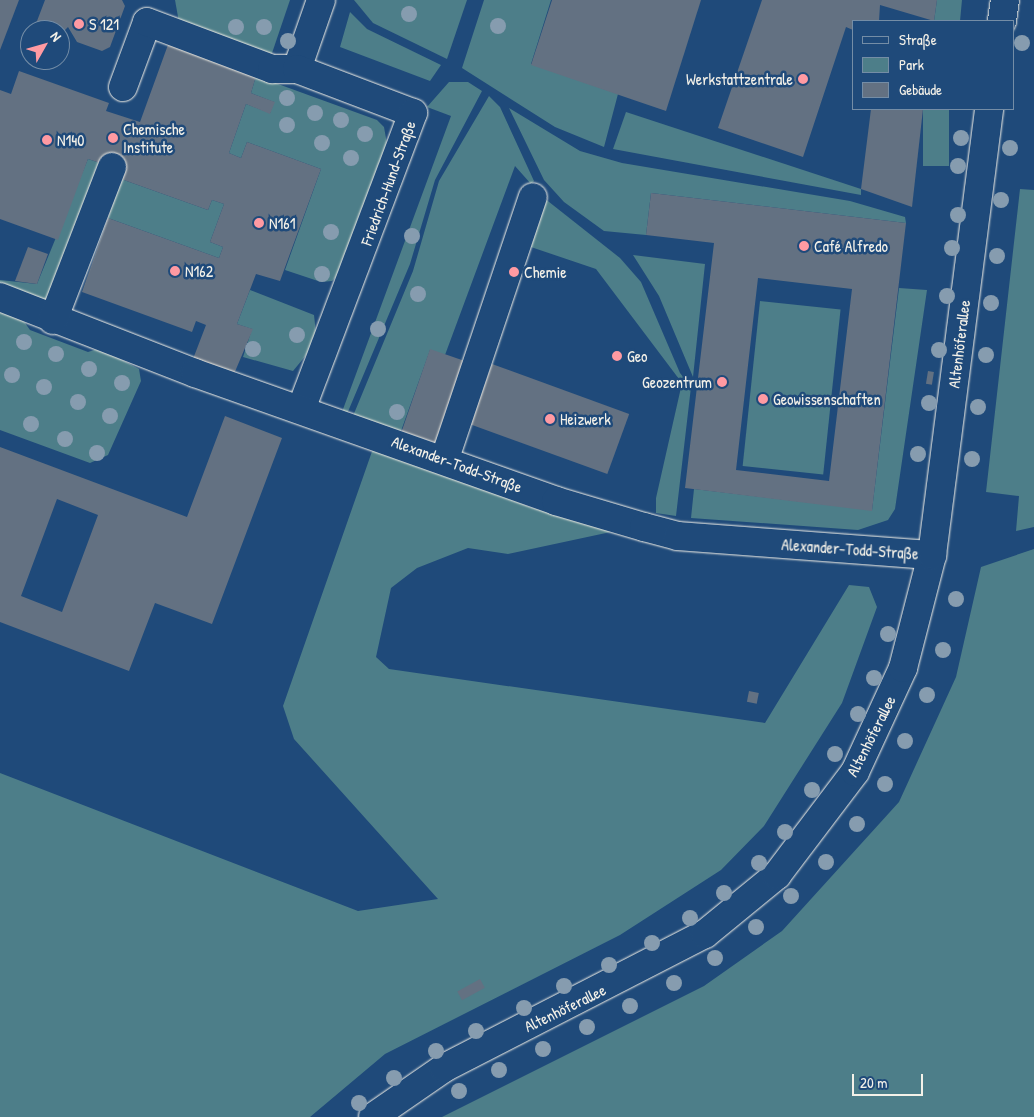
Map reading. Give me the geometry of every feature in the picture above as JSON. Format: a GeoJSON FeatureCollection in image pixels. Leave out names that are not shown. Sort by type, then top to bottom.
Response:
{"type":"FeatureCollection","features":[{"type":"Feature","properties":{"kind":"street"},"geometry":{"type":"LineString","coordinates":[[123,87],[147,22],[272,69],[297,69],[321,0]]}},
{"type":"Feature","properties":{"kind":"street"},"geometry":{"type":"LineString","coordinates":[[1002,20],[1005,0]]}},
{"type":"Feature","properties":{"kind":"street","name":"Friedrich-Hund-Straße"},"geometry":{"type":"LineString","coordinates":[[297,69],[413,113],[301,410]]}},
{"type":"Feature","properties":{"kind":"street","name":"Altenhöferallee"},"geometry":{"type":"LineString","coordinates":[[373,1117],[444,1068],[671,954],[736,911],[777,875],[855,772],[882,721],[905,659],[932,555],[989,110]]}},
{"type":"Feature","properties":{"kind":"street"},"geometry":{"type":"LineString","coordinates":[[53,320],[112,167]]}},
{"type":"Feature","properties":{"kind":"street"},"geometry":{"type":"LineString","coordinates":[[445,458],[533,197]]}},
{"type":"Feature","properties":{"kind":"street","name":"Alexander-Todd-Straße"},"geometry":{"type":"LineString","coordinates":[[0,297],[53,320],[301,410],[445,458],[556,501],[678,536],[932,555]]}},
{"type":"Feature","properties":{"kind":"green space"},"geometry":{"type":"Polygon","coordinates":[[[175,0],[290,0],[270,59],[180,28],[175,0]]]}},
{"type":"Feature","properties":{"kind":"green space"},"geometry":{"type":"Polygon","coordinates":[[[354,0],[467,0],[447,59],[373,23],[354,0]]]}},
{"type":"Feature","properties":{"kind":"green space"},"geometry":{"type":"Polygon","coordinates":[[[484,0],[551,0],[531,64],[618,94],[604,147],[555,127],[462,68],[484,0]]]}},
{"type":"Feature","properties":{"kind":"green space"},"geometry":{"type":"Polygon","coordinates":[[[937,0],[962,0],[960,20],[934,20],[937,0]]]}},
{"type":"Feature","properties":{"kind":"green space"},"geometry":{"type":"Polygon","coordinates":[[[350,12],[367,29],[441,65],[430,81],[340,47],[350,12]]]}},
{"type":"Feature","properties":{"kind":"green space"},"geometry":{"type":"Polygon","coordinates":[[[256,76],[377,120],[384,127],[387,144],[340,273],[332,281],[321,282],[285,270],[321,169],[247,142],[241,158],[229,153],[246,104],[270,113],[274,102],[251,93],[256,76]]]}},
{"type":"Feature","properties":{"kind":"green space"},"geometry":{"type":"Polygon","coordinates":[[[449,82],[468,82],[482,91],[435,180],[410,264],[347,414],[342,412],[451,116],[427,107],[449,82]]]}},
{"type":"Feature","properties":{"kind":"green space"},"geometry":{"type":"Polygon","coordinates":[[[489,96],[500,107],[534,181],[531,184],[515,166],[445,355],[430,350],[401,431],[353,416],[413,271],[439,181],[489,96]]]}},
{"type":"Feature","properties":{"kind":"green space"},"geometry":{"type":"Polygon","coordinates":[[[509,108],[580,151],[622,163],[850,201],[905,217],[906,223],[651,193],[646,235],[604,231],[564,202],[544,180],[509,108]]]}},
{"type":"Feature","properties":{"kind":"green space"},"geometry":{"type":"Polygon","coordinates":[[[923,110],[949,110],[949,166],[923,166],[923,110]]]}},
{"type":"Feature","properties":{"kind":"green space"},"geometry":{"type":"Polygon","coordinates":[[[626,112],[861,189],[861,195],[613,149],[626,112]]]}},
{"type":"Feature","properties":{"kind":"green space"},"geometry":{"type":"Polygon","coordinates":[[[88,159],[106,165],[50,305],[0,289],[0,280],[37,284],[88,159]]]}},
{"type":"Feature","properties":{"kind":"green space"},"geometry":{"type":"Polygon","coordinates":[[[121,179],[208,210],[212,200],[224,204],[210,242],[223,247],[219,258],[108,218],[121,179]]]}},
{"type":"Feature","properties":{"kind":"green space"},"geometry":{"type":"Polygon","coordinates":[[[1020,189],[1034,190],[1034,527],[1016,531],[1019,496],[986,492],[1020,189]]]}},
{"type":"Feature","properties":{"kind":"green space"},"geometry":{"type":"Polygon","coordinates":[[[539,194],[620,258],[641,282],[680,373],[691,387],[676,516],[656,513],[656,498],[682,383],[596,269],[522,244],[539,194]]]}},
{"type":"Feature","properties":{"kind":"green space"},"geometry":{"type":"Polygon","coordinates":[[[633,255],[705,264],[693,377],[659,296],[633,255]]]}},
{"type":"Feature","properties":{"kind":"green space"},"geometry":{"type":"Polygon","coordinates":[[[899,288],[927,290],[895,509],[888,520],[858,530],[691,518],[694,489],[872,510],[899,288]]]}},
{"type":"Feature","properties":{"kind":"green space"},"geometry":{"type":"Polygon","coordinates":[[[250,290],[314,315],[317,342],[293,371],[243,357],[252,329],[237,324],[250,290]]]}},
{"type":"Feature","properties":{"kind":"green space"},"geometry":{"type":"Polygon","coordinates":[[[760,301],[841,309],[823,475],[743,466],[760,301]]]}},
{"type":"Feature","properties":{"kind":"green space"},"geometry":{"type":"Polygon","coordinates":[[[0,312],[23,320],[30,330],[88,352],[100,348],[139,369],[141,381],[108,455],[90,463],[0,430],[0,312]]]}},
{"type":"Feature","properties":{"kind":"green space"},"geometry":{"type":"Polygon","coordinates":[[[376,440],[529,507],[620,530],[508,554],[468,548],[417,568],[391,588],[376,657],[389,669],[765,723],[849,585],[869,587],[877,607],[842,703],[764,826],[721,870],[620,935],[385,1054],[310,1117],[0,1117],[0,773],[358,911],[438,899],[294,739],[283,706],[376,440]]]}},
{"type":"Feature","properties":{"kind":"green space"},"geometry":{"type":"Polygon","coordinates":[[[1034,549],[1034,1117],[442,1117],[704,986],[782,931],[899,802],[956,677],[981,567],[1034,549]]]}},
{"type":"Feature","properties":{"kind":"building"},"geometry":{"type":"Polygon","coordinates":[[[0,0],[19,0],[0,50],[0,0]]]}},
{"type":"Feature","properties":{"kind":"building","name":"S 121"},"geometry":{"type":"Polygon","coordinates":[[[45,0],[122,0],[125,6],[110,47],[102,51],[77,42],[70,30],[70,20],[37,20],[45,0]]]}},
{"type":"Feature","properties":{"kind":"building"},"geometry":{"type":"Polygon","coordinates":[[[552,0],[701,0],[666,111],[531,65],[552,0]]]}},
{"type":"Feature","properties":{"kind":"building"},"geometry":{"type":"Polygon","coordinates":[[[762,0],[937,0],[934,20],[880,5],[879,20],[852,20],[852,30],[846,27],[803,157],[718,128],[762,0]]]}},
{"type":"Feature","properties":{"kind":"building"},"geometry":{"type":"Polygon","coordinates":[[[169,42],[257,73],[251,93],[275,102],[270,114],[246,104],[229,153],[241,158],[247,142],[321,169],[280,281],[256,274],[237,324],[253,329],[234,374],[193,359],[206,325],[196,321],[192,332],[82,292],[108,218],[219,258],[223,247],[210,242],[224,204],[212,200],[208,210],[121,179],[112,167],[88,159],[58,240],[0,219],[0,90],[11,94],[19,71],[109,103],[106,111],[140,122],[169,42]]]}},
{"type":"Feature","properties":{"kind":"building"},"geometry":{"type":"Polygon","coordinates":[[[871,110],[923,110],[912,207],[861,189],[871,110]]]}},
{"type":"Feature","properties":{"kind":"building","name":"Geozentrum"},"geometry":{"type":"Polygon","coordinates":[[[651,193],[906,223],[872,511],[685,488],[714,243],[646,235],[651,193]],[[758,278],[736,470],[829,481],[852,289],[758,278]]]}},
{"type":"Feature","properties":{"kind":"building"},"geometry":{"type":"Polygon","coordinates":[[[28,247],[48,254],[37,284],[15,281],[28,247]]]}},
{"type":"Feature","properties":{"kind":"building"},"geometry":{"type":"Polygon","coordinates":[[[430,349],[467,362],[439,444],[402,431],[430,349]]]}},
{"type":"Feature","properties":{"kind":"building","name":"Heizwerk"},"geometry":{"type":"Polygon","coordinates":[[[492,364],[629,414],[607,474],[470,424],[492,364]]]}},
{"type":"Feature","properties":{"kind":"building"},"geometry":{"type":"Polygon","coordinates":[[[928,371],[934,372],[932,385],[926,384],[928,371]]]}},
{"type":"Feature","properties":{"kind":"building"},"geometry":{"type":"Polygon","coordinates":[[[225,416],[282,438],[212,624],[155,603],[129,671],[0,622],[0,447],[187,517],[225,416]],[[57,499],[21,596],[62,612],[98,515],[57,499]]]}},
{"type":"Feature","properties":{"kind":"building"},"geometry":{"type":"Polygon","coordinates":[[[749,691],[759,693],[757,704],[747,702],[749,691]]]}},
{"type":"Feature","properties":{"kind":"building"},"geometry":{"type":"Polygon","coordinates":[[[480,979],[485,988],[462,1000],[457,992],[480,979]]]}},
{"type":"Feature","properties":{"kind":"place","name":"S 121"},"geometry":{"type":"Point","coordinates":[79,24]}},
{"type":"Feature","properties":{"kind":"place","name":"Werkstattzentrale"},"geometry":{"type":"Point","coordinates":[803,79]}},
{"type":"Feature","properties":{"kind":"place","name":"Chemische Institute"},"geometry":{"type":"Point","coordinates":[113,138]}},
{"type":"Feature","properties":{"kind":"place","name":"N140"},"geometry":{"type":"Point","coordinates":[47,140]}},
{"type":"Feature","properties":{"kind":"place","name":"N161"},"geometry":{"type":"Point","coordinates":[259,223]}},
{"type":"Feature","properties":{"kind":"place","name":"Café Alfredo"},"geometry":{"type":"Point","coordinates":[804,246]}},
{"type":"Feature","properties":{"kind":"place","name":"N162"},"geometry":{"type":"Point","coordinates":[175,271]}},
{"type":"Feature","properties":{"kind":"place","name":"Chemie"},"geometry":{"type":"Point","coordinates":[514,272]}},
{"type":"Feature","properties":{"kind":"place","name":"Geo"},"geometry":{"type":"Point","coordinates":[617,356]}},
{"type":"Feature","properties":{"kind":"place","name":"Geozentrum"},"geometry":{"type":"Point","coordinates":[722,382]}},
{"type":"Feature","properties":{"kind":"place","name":"Geowissenschaften"},"geometry":{"type":"Point","coordinates":[763,399]}},
{"type":"Feature","properties":{"kind":"place","name":"Heizwerk"},"geometry":{"type":"Point","coordinates":[550,419]}}]}
